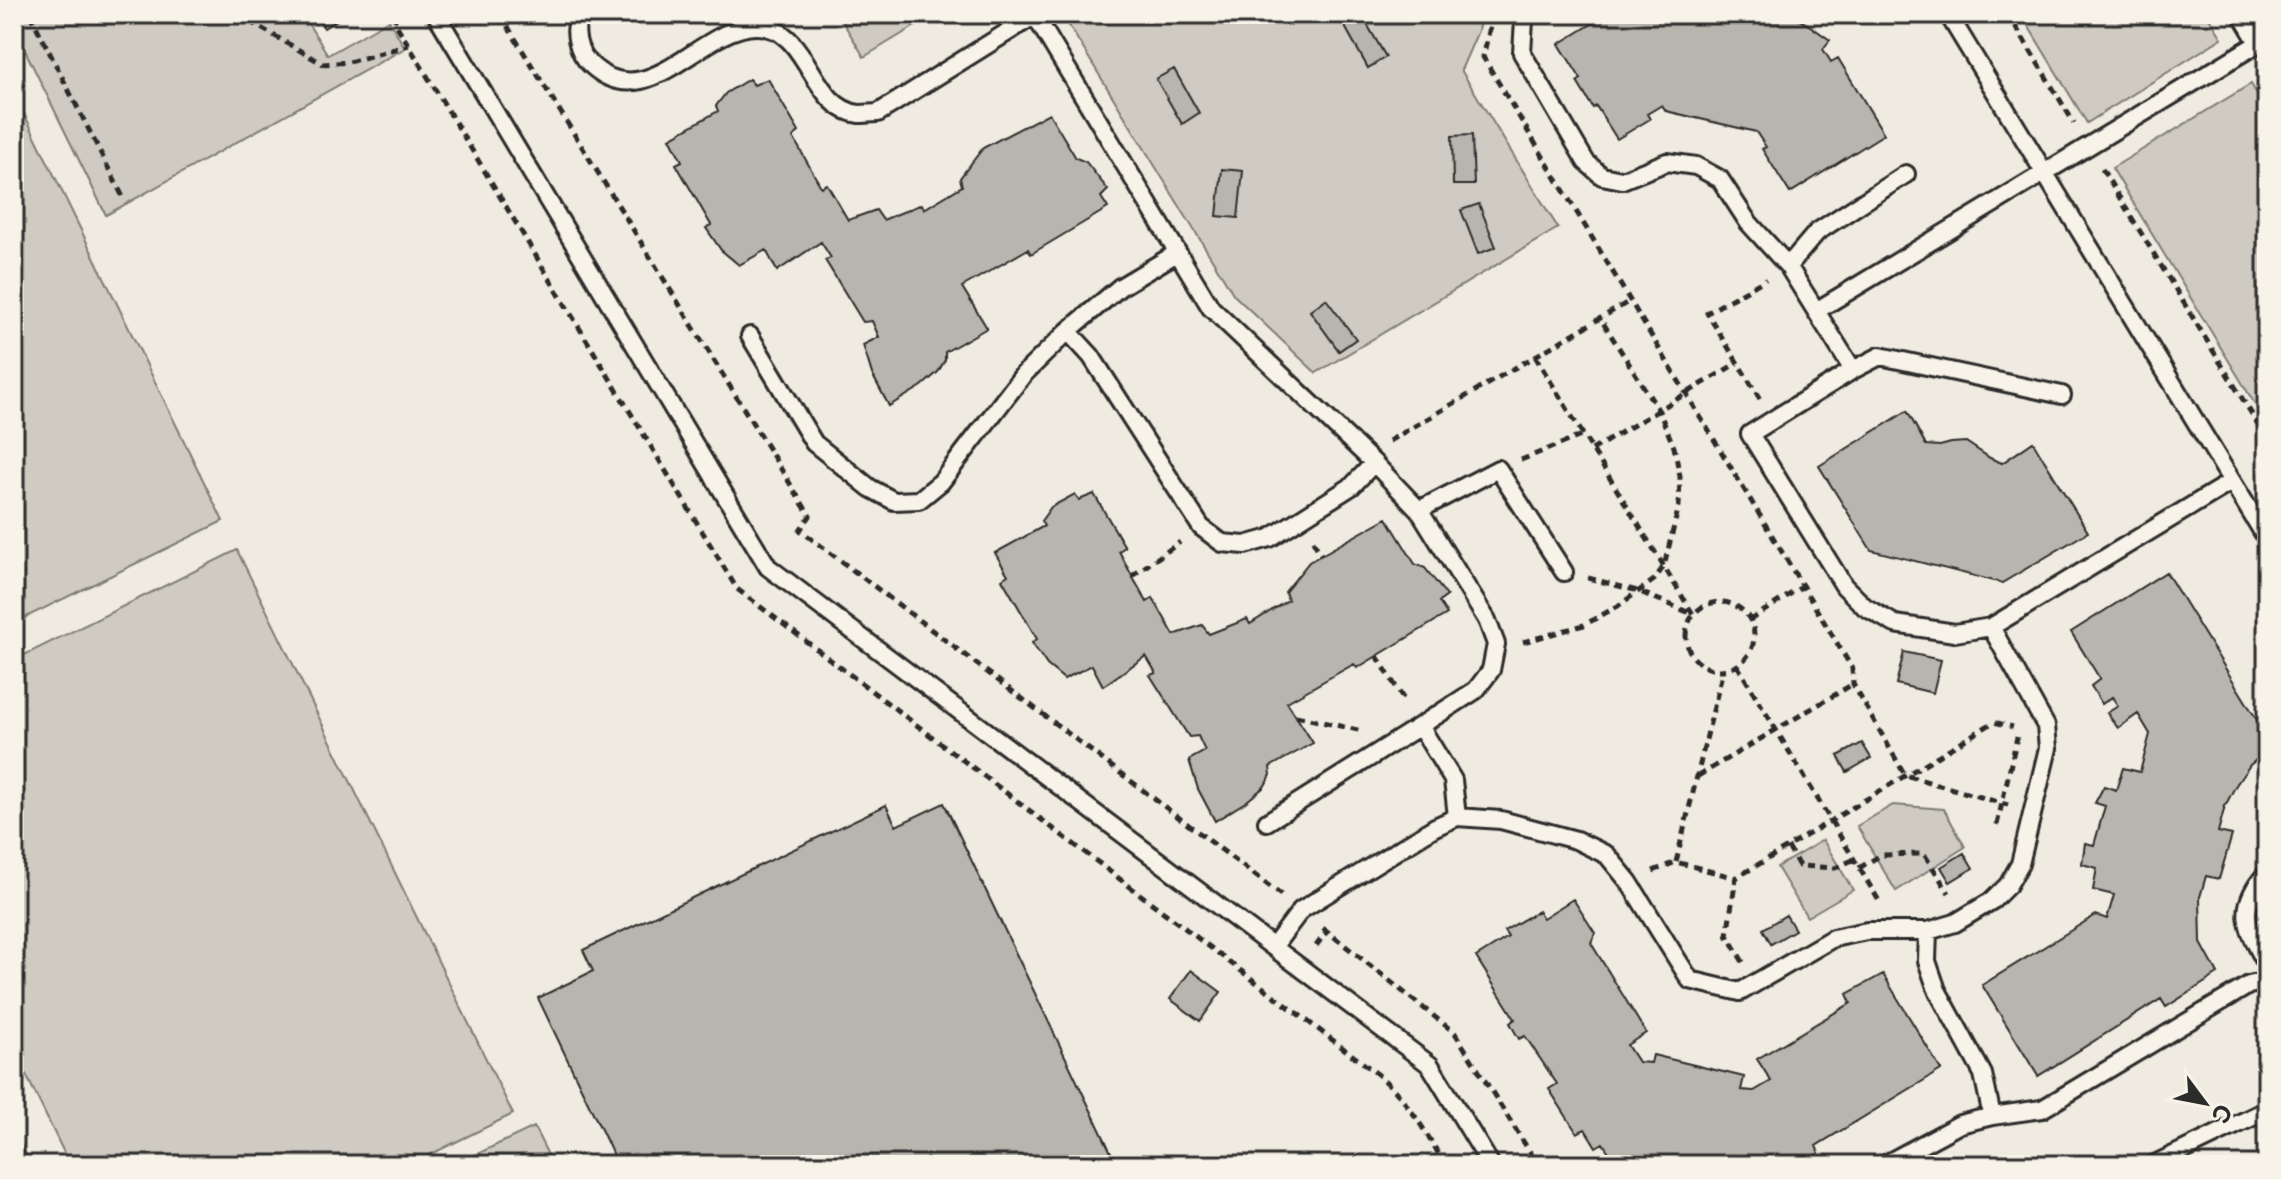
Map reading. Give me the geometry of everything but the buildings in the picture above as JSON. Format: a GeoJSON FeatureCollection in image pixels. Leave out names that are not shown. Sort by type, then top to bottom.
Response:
{"type":"FeatureCollection","features":[{"type":"Feature","properties":{"kind":"street"},"geometry":{"type":"LineString","coordinates":[[2255,14],[2267,36]]}},
{"type":"Feature","properties":{"kind":"lane"},"geometry":{"type":"LineString","coordinates":[[436,14],[768,567],[1430,1065],[1491,1165]]}},
{"type":"Feature","properties":{"kind":"lane"},"geometry":{"type":"LineString","coordinates":[[579,14],[575,27],[582,56],[603,76],[628,83],[657,75],[729,32],[756,26],[777,31],[797,48],[823,90],[838,106],[857,114],[878,113],[1035,14],[1211,308],[1419,510],[1487,620],[1496,644],[1491,670],[1476,690],[1267,822]]}},
{"type":"Feature","properties":{"kind":"lane"},"geometry":{"type":"LineString","coordinates":[[1527,14],[1522,53],[1586,162],[1602,176],[1622,180],[1667,162],[1696,166],[1720,179],[1748,222],[1788,266],[1853,370]]}},
{"type":"Feature","properties":{"kind":"lane"},"geometry":{"type":"LineString","coordinates":[[1948,14],[2267,539]]}},
{"type":"Feature","properties":{"kind":"lane"},"geometry":{"type":"LineString","coordinates":[[1816,311],[2267,36]]}},
{"type":"Feature","properties":{"kind":"lane"},"geometry":{"type":"LineString","coordinates":[[1788,266],[1817,232],[1906,174]]}},
{"type":"Feature","properties":{"kind":"lane"},"geometry":{"type":"LineString","coordinates":[[750,336],[814,443],[870,488],[894,501],[919,500],[941,482],[1023,375],[1068,331],[1120,287],[1177,253]]}},
{"type":"Feature","properties":{"kind":"lane"},"geometry":{"type":"LineString","coordinates":[[1068,331],[1091,356],[1201,527],[1222,543],[1245,545],[1270,538],[1352,486],[1374,463]]}},
{"type":"Feature","properties":{"kind":"lane"},"geometry":{"type":"LineString","coordinates":[[2062,395],[1880,356],[1750,434],[1832,568],[1844,586],[1865,607],[1895,624],[1955,633],[1991,627],[2231,482]]}},
{"type":"Feature","properties":{"kind":"lane"},"geometry":{"type":"LineString","coordinates":[[1419,510],[1498,469],[1564,572]]}},
{"type":"Feature","properties":{"kind":"lane"},"geometry":{"type":"LineString","coordinates":[[1274,946],[1301,910],[1435,827],[1457,817],[1501,820],[1576,840],[1607,855],[1629,882],[1690,980],[1740,992],[1833,938],[1867,931],[1928,931],[1955,923],[1993,900],[2008,885],[2020,864],[2048,748],[2046,726],[1991,627]]}},
{"type":"Feature","properties":{"kind":"lane"},"geometry":{"type":"LineString","coordinates":[[1420,726],[1453,780],[1457,817]]}},
{"type":"Feature","properties":{"kind":"lane"},"geometry":{"type":"LineString","coordinates":[[2267,873],[2255,886],[2246,913],[2251,935],[2267,965]]}},
{"type":"Feature","properties":{"kind":"lane"},"geometry":{"type":"LineString","coordinates":[[1928,931],[1927,961],[1937,990],[1983,1074],[1992,1116]]}},
{"type":"Feature","properties":{"kind":"lane"},"geometry":{"type":"LineString","coordinates":[[1884,1165],[1960,1124],[2042,1109],[2249,985],[2267,981]]}},
{"type":"Feature","properties":{"kind":"lane"},"geometry":{"type":"LineString","coordinates":[[2153,1165],[2267,1110]]}},
{"type":"Feature","properties":{"kind":"path"},"geometry":{"type":"LineString","coordinates":[[30,14],[124,199]]}},
{"type":"Feature","properties":{"kind":"path"},"geometry":{"type":"LineString","coordinates":[[237,14],[323,64],[349,62],[409,45]]}},
{"type":"Feature","properties":{"kind":"path"},"geometry":{"type":"LineString","coordinates":[[500,14],[810,516],[800,530],[1301,910],[1455,1033],[1538,1165]]}},
{"type":"Feature","properties":{"kind":"path"},"geometry":{"type":"LineString","coordinates":[[2008,14],[2267,439]]}},
{"type":"Feature","properties":{"kind":"path"},"geometry":{"type":"LineString","coordinates":[[1773,420],[1707,313],[1788,266]]}},
{"type":"Feature","properties":{"kind":"path"},"geometry":{"type":"LineString","coordinates":[[1374,463],[1382,446],[1630,301]]}},
{"type":"Feature","properties":{"kind":"path"},"geometry":{"type":"LineString","coordinates":[[1496,644],[1516,644],[1584,625],[1618,606],[1654,580],[1664,566],[1679,506],[1680,476],[1674,447],[1659,411],[1600,318]]}},
{"type":"Feature","properties":{"kind":"path"},"geometry":{"type":"LineString","coordinates":[[1535,356],[1693,614]]}},
{"type":"Feature","properties":{"kind":"path"},"geometry":{"type":"LineString","coordinates":[[1592,450],[1737,363]]}},
{"type":"Feature","properties":{"kind":"path"},"geometry":{"type":"LineString","coordinates":[[1498,469],[1583,435]]}},
{"type":"Feature","properties":{"kind":"path"},"geometry":{"type":"LineString","coordinates":[[1132,576],[1201,527]]}},
{"type":"Feature","properties":{"kind":"path"},"geometry":{"type":"LineString","coordinates":[[1750,620],[1832,568]]}},
{"type":"Feature","properties":{"kind":"path"},"geometry":{"type":"LineString","coordinates":[[1564,572],[1638,591],[1693,614]]}},
{"type":"Feature","properties":{"kind":"path"},"geometry":{"type":"LineString","coordinates":[[1717,602],[1730,603],[1750,620],[1752,646],[1746,658],[1737,665],[1723,670],[1710,669],[1689,652],[1687,626],[1693,614],[1704,606],[1717,602]]}},
{"type":"Feature","properties":{"kind":"path"},"geometry":{"type":"LineString","coordinates":[[1377,656],[1420,726]]}},
{"type":"Feature","properties":{"kind":"path"},"geometry":{"type":"LineString","coordinates":[[1737,665],[1898,932]]}},
{"type":"Feature","properties":{"kind":"path"},"geometry":{"type":"LineString","coordinates":[[1676,862],[1723,670]]}},
{"type":"Feature","properties":{"kind":"path"},"geometry":{"type":"LineString","coordinates":[[1697,776],[1853,684]]}},
{"type":"Feature","properties":{"kind":"path"},"geometry":{"type":"LineString","coordinates":[[1296,716],[1399,739]]}},
{"type":"Feature","properties":{"kind":"path"},"geometry":{"type":"LineString","coordinates":[[1629,882],[1676,862],[1736,878],[1994,722],[2019,728],[1995,834]]}},
{"type":"Feature","properties":{"kind":"path"},"geometry":{"type":"LineString","coordinates":[[1788,847],[1799,866],[1835,868],[1855,859]]}},
{"type":"Feature","properties":{"kind":"path"},"geometry":{"type":"LineString","coordinates":[[1859,868],[1881,855],[1924,854],[1948,894],[1959,888]]}},
{"type":"Feature","properties":{"kind":"path"},"geometry":{"type":"LineString","coordinates":[[1736,878],[1727,935],[1755,983]]}},
{"type":"Feature","properties":{"kind":"shaded area"},"geometry":{"type":"Polygon","coordinates":[[[14,14],[302,14],[328,55],[389,20],[405,48],[106,215],[14,28],[14,14]]]}},
{"type":"Feature","properties":{"kind":"shaded area"},"geometry":{"type":"Polygon","coordinates":[[[838,14],[935,14],[864,57],[838,14]]]}},
{"type":"Feature","properties":{"kind":"shaded area"},"geometry":{"type":"Polygon","coordinates":[[[1062,14],[1481,14],[1478,31],[1461,70],[1558,228],[1316,373],[1234,295],[1062,14]]]}},
{"type":"Feature","properties":{"kind":"shaded area"},"geometry":{"type":"Polygon","coordinates":[[[2021,14],[2207,14],[2222,38],[2087,123],[2021,14]]]}},
{"type":"Feature","properties":{"kind":"shaded area"},"geometry":{"type":"Polygon","coordinates":[[[2251,84],[2267,111],[2267,424],[2112,168],[2251,84]]]}},
{"type":"Feature","properties":{"kind":"shaded area"},"geometry":{"type":"Polygon","coordinates":[[[14,93],[223,521],[14,623],[14,93]]]}},
{"type":"Feature","properties":{"kind":"shaded area"},"geometry":{"type":"Polygon","coordinates":[[[237,550],[513,1114],[409,1165],[70,1165],[14,1050],[14,660],[237,550]]]}},
{"type":"Feature","properties":{"kind":"shaded area"},"geometry":{"type":"Polygon","coordinates":[[[1893,805],[1944,809],[1965,847],[1896,891],[1857,826],[1893,805]]]}},
{"type":"Feature","properties":{"kind":"shaded area"},"geometry":{"type":"Polygon","coordinates":[[[1823,840],[1853,890],[1807,917],[1777,867],[1823,840]]]}},
{"type":"Feature","properties":{"kind":"shaded area"},"geometry":{"type":"Polygon","coordinates":[[[534,1127],[553,1165],[454,1165],[534,1127]]]}},
{"type":"Feature","properties":{"kind":"shaded area"},"geometry":{"type":"Polygon","coordinates":[[[14,1130],[31,1165],[14,1165],[14,1130]]]}}]}
